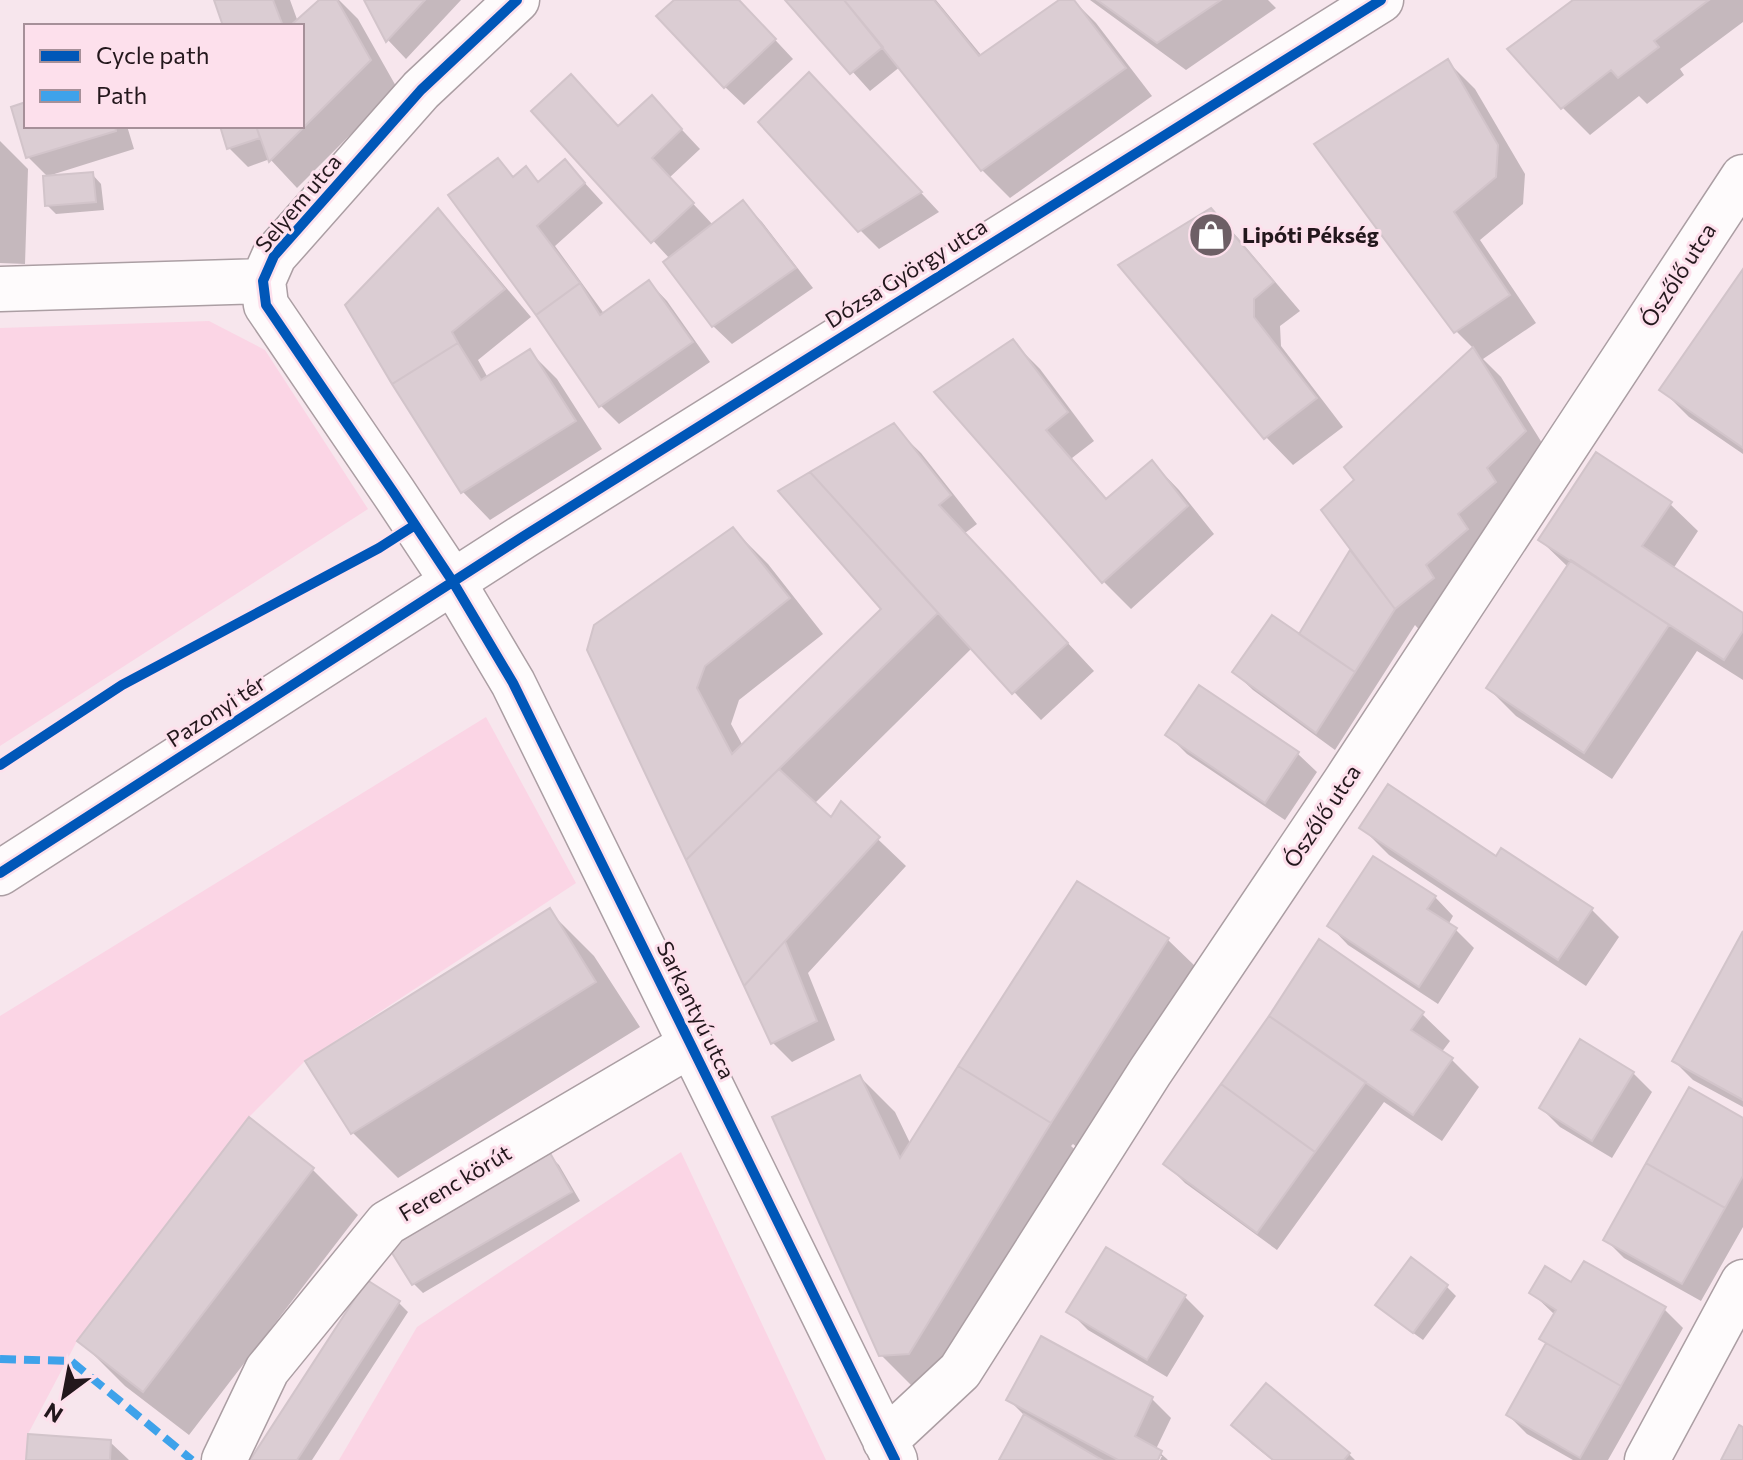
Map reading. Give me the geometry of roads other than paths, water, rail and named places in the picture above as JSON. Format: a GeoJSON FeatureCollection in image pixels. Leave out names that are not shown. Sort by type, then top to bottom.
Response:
{"type":"FeatureCollection","features":[{"type":"Feature","properties":{"kind":"street","name":"Selyem utca"},"geometry":{"type":"LineString","coordinates":[[453,582],[266,305],[263,281],[274,256],[421,90],[517,0]]}},
{"type":"Feature","properties":{"kind":"street","name":"Dózsa György utca"},"geometry":{"type":"LineString","coordinates":[[453,582],[1381,0]]}},
{"type":"Feature","properties":{"kind":"street","name":"Ószőlő utca"},"geometry":{"type":"LineString","coordinates":[[890,1450],[960,1371],[1150,1072],[1743,177]]}},
{"type":"Feature","properties":{"kind":"street"},"geometry":{"type":"LineString","coordinates":[[0,289],[263,281]]}},
{"type":"Feature","properties":{"kind":"street","name":"Pazonyi tér"},"geometry":{"type":"LineString","coordinates":[[0,873],[453,582]]}},
{"type":"Feature","properties":{"kind":"street","name":"Sarkantyú utca"},"geometry":{"type":"LineString","coordinates":[[453,582],[522,700],[890,1450]]}},
{"type":"Feature","properties":{"kind":"street","name":"Ferenc körút"},"geometry":{"type":"LineString","coordinates":[[224,1460],[267,1370],[387,1223],[690,1045]]}},
{"type":"Feature","properties":{"kind":"street"},"geometry":{"type":"LineString","coordinates":[[1647,1460],[1743,1282]]}},
{"type":"Feature","properties":{"kind":"place","name":"Lipóti Pékség"},"geometry":{"type":"Point","coordinates":[1211,235]}}]}
